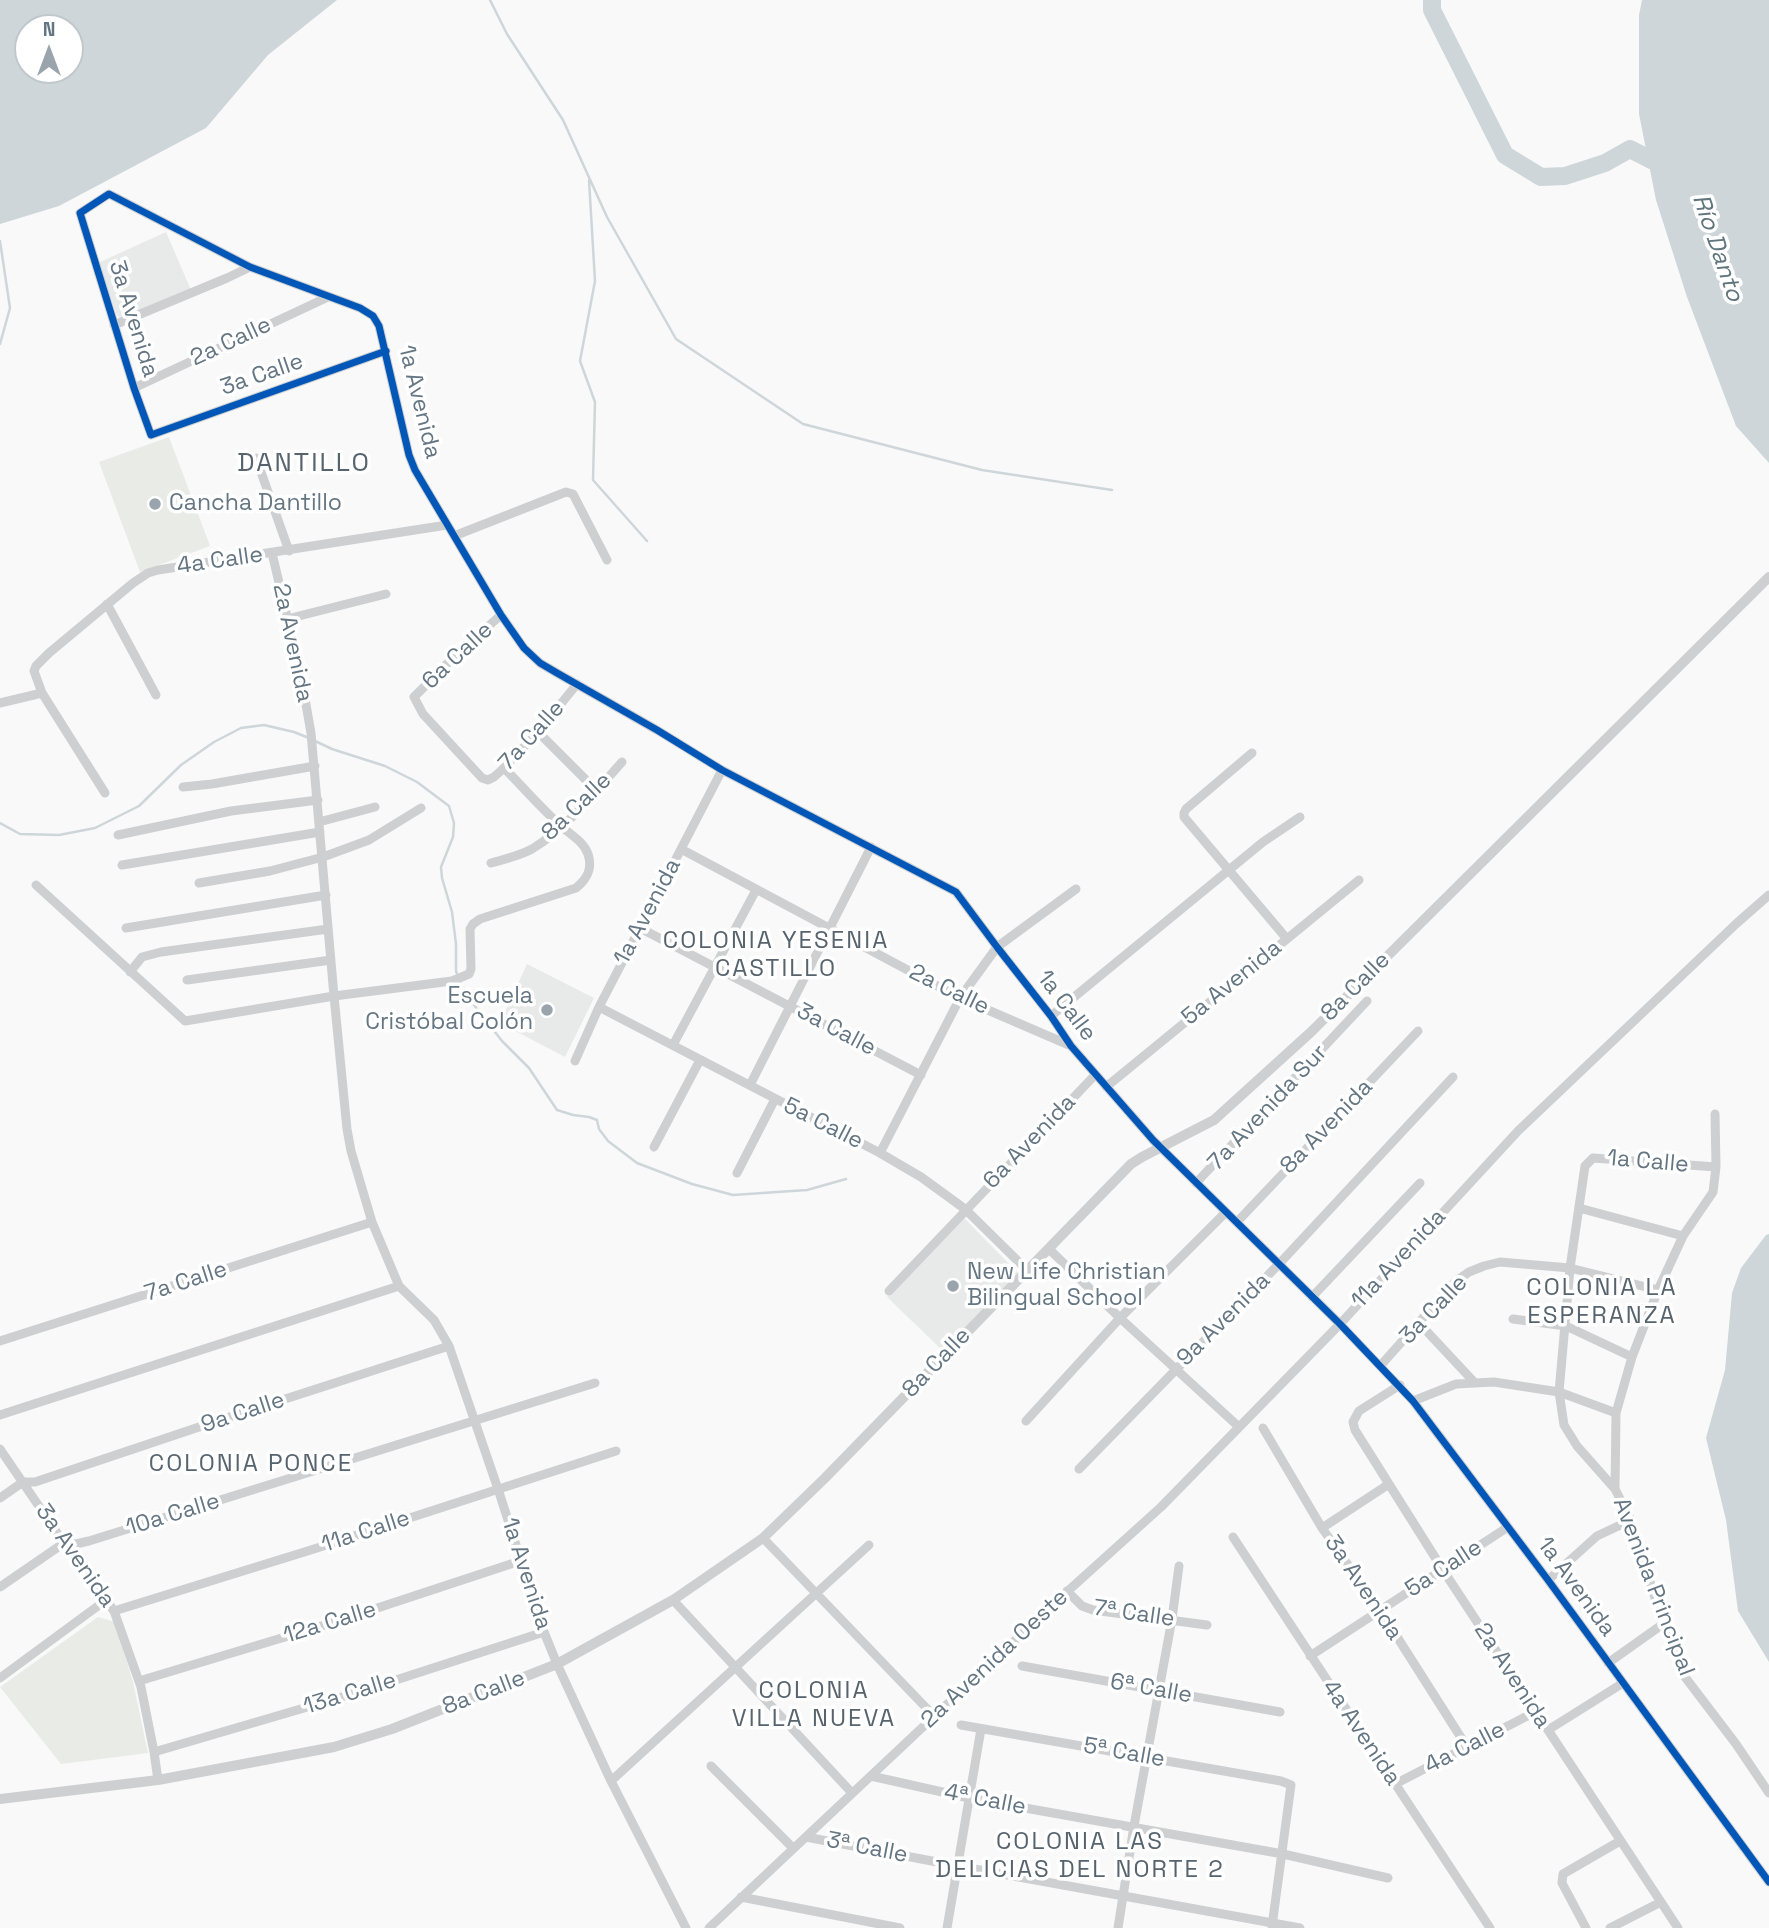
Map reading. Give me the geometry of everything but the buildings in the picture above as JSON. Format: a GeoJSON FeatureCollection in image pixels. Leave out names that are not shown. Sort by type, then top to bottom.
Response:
{"type":"FeatureCollection","features":[{"type":"Feature","properties":{"kind":"street","name":"1a Avenida"},"geometry":{"type":"LineString","coordinates":[[80,215],[109,194],[250,267],[370,313],[379,326],[415,470],[524,648],[535,659],[722,770],[599,1007],[575,1061]]}},
{"type":"Feature","properties":{"kind":"street","name":"3a Avenida"},"geometry":{"type":"LineString","coordinates":[[80,215],[150,434]]}},
{"type":"Feature","properties":{"kind":"street"},"geometry":{"type":"LineString","coordinates":[[114,325],[250,267]]}},
{"type":"Feature","properties":{"kind":"street","name":"2a Calle"},"geometry":{"type":"LineString","coordinates":[[134,388],[328,297]]}},
{"type":"Feature","properties":{"kind":"street","name":"3a Calle"},"geometry":{"type":"LineString","coordinates":[[150,434],[386,351]]}},
{"type":"Feature","properties":{"kind":"street","name":"2a Avenida"},"geometry":{"type":"LineString","coordinates":[[256,458],[289,551]]}},
{"type":"Feature","properties":{"kind":"street"},"geometry":{"type":"LineString","coordinates":[[454,536],[569,492],[573,494],[607,560]]}},
{"type":"Feature","properties":{"kind":"street","name":"4a Calle"},"geometry":{"type":"LineString","coordinates":[[42,693],[34,676],[36,666],[107,604],[148,573],[447,525]]}},
{"type":"Feature","properties":{"kind":"street","name":"2a Avenida"},"geometry":{"type":"LineString","coordinates":[[272,553],[301,676],[311,733],[334,996]]}},
{"type":"Feature","properties":{"kind":"street","name":"8a Calle"},"geometry":{"type":"LineString","coordinates":[[0,1798],[158,1780],[334,1747],[392,1729],[557,1664],[673,1600],[763,1538],[825,1478],[1131,1164],[1214,1120],[1311,1032],[1769,578]]}},
{"type":"Feature","properties":{"kind":"street"},"geometry":{"type":"LineString","coordinates":[[286,619],[386,594]]}},
{"type":"Feature","properties":{"kind":"street"},"geometry":{"type":"LineString","coordinates":[[107,604],[156,695]]}},
{"type":"Feature","properties":{"kind":"street","name":"6a Calle"},"geometry":{"type":"LineString","coordinates":[[482,778],[423,714],[414,697],[458,653],[502,615]]}},
{"type":"Feature","properties":{"kind":"street","name":"7a Calle"},"geometry":{"type":"LineString","coordinates":[[482,778],[488,780],[494,777],[538,732],[577,684]]}},
{"type":"Feature","properties":{"kind":"street"},"geometry":{"type":"LineString","coordinates":[[0,703],[42,693],[105,793]]}},
{"type":"Feature","properties":{"kind":"street"},"geometry":{"type":"LineString","coordinates":[[538,732],[597,791]]}},
{"type":"Feature","properties":{"kind":"street"},"geometry":{"type":"LineString","coordinates":[[1252,753],[1186,809],[1184,817],[1287,939]]}},
{"type":"Feature","properties":{"kind":"street","name":"8a Calle"},"geometry":{"type":"LineString","coordinates":[[491,863],[533,848],[561,826],[622,762]]}},
{"type":"Feature","properties":{"kind":"street"},"geometry":{"type":"LineString","coordinates":[[183,787],[315,766]]}},
{"type":"Feature","properties":{"kind":"street"},"geometry":{"type":"LineString","coordinates":[[36,885],[185,1021],[334,996],[452,981],[469,974],[471,969],[470,929],[473,924],[480,919],[576,888],[584,881],[590,867],[588,853],[581,843],[503,768]]}},
{"type":"Feature","properties":{"kind":"street","name":"1a Calle"},"geometry":{"type":"LineString","coordinates":[[722,770],[956,891],[1071,1046],[1106,1087],[1161,1148],[1340,1324]]}},
{"type":"Feature","properties":{"kind":"street"},"geometry":{"type":"LineString","coordinates":[[118,835],[232,811],[317,800]]}},
{"type":"Feature","properties":{"kind":"street"},"geometry":{"type":"LineString","coordinates":[[122,865],[320,827],[375,807]]}},
{"type":"Feature","properties":{"kind":"street"},"geometry":{"type":"LineString","coordinates":[[199,883],[270,871],[323,858],[369,840],[421,808]]}},
{"type":"Feature","properties":{"kind":"street"},"geometry":{"type":"LineString","coordinates":[[1051,1016],[1230,869],[1300,817]]}},
{"type":"Feature","properties":{"kind":"street"},"geometry":{"type":"LineString","coordinates":[[750,1085],[871,848]]}},
{"type":"Feature","properties":{"kind":"street","name":"2a Calle"},"geometry":{"type":"LineString","coordinates":[[681,849],[960,998],[1071,1046]]}},
{"type":"Feature","properties":{"kind":"street","name":"5a Avenida"},"geometry":{"type":"LineString","coordinates":[[1106,1087],[1359,880]]}},
{"type":"Feature","properties":{"kind":"street"},"geometry":{"type":"LineString","coordinates":[[880,1153],[960,998],[997,947],[1076,889]]}},
{"type":"Feature","properties":{"kind":"street"},"geometry":{"type":"LineString","coordinates":[[673,1045],[756,890]]}},
{"type":"Feature","properties":{"kind":"street"},"geometry":{"type":"LineString","coordinates":[[126,928],[326,895]]}},
{"type":"Feature","properties":{"kind":"street","name":"11a Avenida"},"geometry":{"type":"LineString","coordinates":[[1161,1507],[1340,1324],[1518,1130],[1769,895]]}},
{"type":"Feature","properties":{"kind":"street","name":"3a Calle"},"geometry":{"type":"LineString","coordinates":[[640,928],[921,1075]]}},
{"type":"Feature","properties":{"kind":"street"},"geometry":{"type":"LineString","coordinates":[[130,972],[142,957],[161,952],[328,929]]}},
{"type":"Feature","properties":{"kind":"street"},"geometry":{"type":"LineString","coordinates":[[187,980],[331,960]]}},
{"type":"Feature","properties":{"kind":"street","name":"1a Avenida"},"geometry":{"type":"LineString","coordinates":[[334,996],[347,1129],[372,1222],[399,1286],[434,1320],[449,1346],[557,1664],[611,1781],[687,1928]]}},
{"type":"Feature","properties":{"kind":"street","name":"7a Avenida Sur"},"geometry":{"type":"LineString","coordinates":[[1196,1183],[1367,1002]]}},
{"type":"Feature","properties":{"kind":"street","name":"5a Calle"},"geometry":{"type":"LineString","coordinates":[[599,1007],[921,1177],[965,1209],[1027,1270]]}},
{"type":"Feature","properties":{"kind":"street","name":"8a Avenida"},"geometry":{"type":"LineString","coordinates":[[1237,1222],[1418,1031]]}},
{"type":"Feature","properties":{"kind":"street"},"geometry":{"type":"LineString","coordinates":[[654,1147],[700,1060]]}},
{"type":"Feature","properties":{"kind":"street","name":"6a Avenida"},"geometry":{"type":"LineString","coordinates":[[965,1209],[1095,1074]]}},
{"type":"Feature","properties":{"kind":"street","name":"9a Avenida"},"geometry":{"type":"LineString","coordinates":[[1079,1469],[1279,1264],[1453,1077]]}},
{"type":"Feature","properties":{"kind":"street"},"geometry":{"type":"LineString","coordinates":[[737,1173],[775,1099]]}},
{"type":"Feature","properties":{"kind":"street"},"geometry":{"type":"LineString","coordinates":[[1615,1489],[1616,1413],[1632,1357],[1658,1290],[1683,1236],[1713,1192],[1716,1167],[1715,1114]]}},
{"type":"Feature","properties":{"kind":"street","name":"1a Calle"},"geometry":{"type":"LineString","coordinates":[[1585,1166],[1593,1157],[1716,1167]]}},
{"type":"Feature","properties":{"kind":"street","name":"Avenida Principal"},"geometry":{"type":"LineString","coordinates":[[1585,1166],[1570,1268],[1559,1392],[1564,1425],[1577,1446],[1615,1489],[1631,1520],[1663,1624],[1685,1677],[1769,1793]]}},
{"type":"Feature","properties":{"kind":"street"},"geometry":{"type":"LineString","coordinates":[[1312,1297],[1420,1183]]}},
{"type":"Feature","properties":{"kind":"street"},"geometry":{"type":"LineString","coordinates":[[1578,1208],[1683,1236]]}},
{"type":"Feature","properties":{"kind":"street"},"geometry":{"type":"LineString","coordinates":[[889,1291],[965,1209]]}},
{"type":"Feature","properties":{"kind":"street"},"geometry":{"type":"LineString","coordinates":[[1026,1421],[1121,1318],[1226,1212]]}},
{"type":"Feature","properties":{"kind":"street","name":"7a Calle"},"geometry":{"type":"LineString","coordinates":[[0,1341],[372,1222]]}},
{"type":"Feature","properties":{"kind":"street"},"geometry":{"type":"LineString","coordinates":[[1049,1249],[1239,1427]]}},
{"type":"Feature","properties":{"kind":"street","name":"3a Calle"},"geometry":{"type":"LineString","coordinates":[[1381,1366],[1455,1282],[1484,1265],[1500,1262],[1570,1268],[1658,1290]]}},
{"type":"Feature","properties":{"kind":"street"},"geometry":{"type":"LineString","coordinates":[[0,1415],[399,1286]]}},
{"type":"Feature","properties":{"kind":"street"},"geometry":{"type":"LineString","coordinates":[[1513,1319],[1566,1326],[1632,1357]]}},
{"type":"Feature","properties":{"kind":"street"},"geometry":{"type":"LineString","coordinates":[[1419,1323],[1475,1383]]}},
{"type":"Feature","properties":{"kind":"street","name":"1a Avenida"},"geometry":{"type":"LineString","coordinates":[[1340,1324],[1413,1401],[1769,1882]]}},
{"type":"Feature","properties":{"kind":"street","name":"9a Calle"},"geometry":{"type":"LineString","coordinates":[[0,1498],[23,1482],[35,1482],[449,1346]]}},
{"type":"Feature","properties":{"kind":"street"},"geometry":{"type":"LineString","coordinates":[[1413,1401],[1456,1384],[1494,1382],[1559,1392],[1616,1413]]}},
{"type":"Feature","properties":{"kind":"street","name":"10a Calle"},"geometry":{"type":"LineString","coordinates":[[0,1587],[64,1543],[89,1541],[595,1383]]}},
{"type":"Feature","properties":{"kind":"street","name":"2a Avenida"},"geometry":{"type":"LineString","coordinates":[[1400,1385],[1359,1411],[1353,1422],[1355,1430],[1535,1712],[1678,1928]]}},
{"type":"Feature","properties":{"kind":"street","name":"3a Avenida"},"geometry":{"type":"LineString","coordinates":[[1263,1428],[1322,1528],[1380,1610],[1467,1747]]}},
{"type":"Feature","properties":{"kind":"street","name":"3a Avenida"},"geometry":{"type":"LineString","coordinates":[[0,1449],[114,1611],[139,1681],[158,1780]]}},
{"type":"Feature","properties":{"kind":"street","name":"11a Calle"},"geometry":{"type":"LineString","coordinates":[[114,1611],[616,1451]]}},
{"type":"Feature","properties":{"kind":"street"},"geometry":{"type":"LineString","coordinates":[[1322,1528],[1388,1484]]}},
{"type":"Feature","properties":{"kind":"street","name":"2a Avenida Oeste"},"geometry":{"type":"LineString","coordinates":[[709,1928],[1067,1591],[1161,1507]]}},
{"type":"Feature","properties":{"kind":"street"},"geometry":{"type":"LineString","coordinates":[[1548,1580],[1597,1536],[1631,1520]]}},
{"type":"Feature","properties":{"kind":"street","name":"5a Calle"},"geometry":{"type":"LineString","coordinates":[[1310,1656],[1508,1527]]}},
{"type":"Feature","properties":{"kind":"street","name":"4a Avenida"},"geometry":{"type":"LineString","coordinates":[[1233,1537],[1490,1928]]}},
{"type":"Feature","properties":{"kind":"street"},"geometry":{"type":"LineString","coordinates":[[763,1538],[934,1717]]}},
{"type":"Feature","properties":{"kind":"street"},"geometry":{"type":"LineString","coordinates":[[611,1781],[869,1545]]}},
{"type":"Feature","properties":{"kind":"street","name":"12a Calle"},"geometry":{"type":"LineString","coordinates":[[139,1681],[338,1621],[520,1561]]}},
{"type":"Feature","properties":{"kind":"street"},"geometry":{"type":"LineString","coordinates":[[1118,1928],[1179,1566]]}},
{"type":"Feature","properties":{"kind":"street","name":"7ª Calle"},"geometry":{"type":"LineString","coordinates":[[1067,1591],[1082,1606],[1093,1610],[1208,1625]]}},
{"type":"Feature","properties":{"kind":"street"},"geometry":{"type":"LineString","coordinates":[[0,1678],[106,1600]]}},
{"type":"Feature","properties":{"kind":"street"},"geometry":{"type":"LineString","coordinates":[[673,1600],[852,1793]]}},
{"type":"Feature","properties":{"kind":"street"},"geometry":{"type":"LineString","coordinates":[[1608,1663],[1663,1624]]}},
{"type":"Feature","properties":{"kind":"street","name":"13a Calle"},"geometry":{"type":"LineString","coordinates":[[154,1752],[362,1691],[544,1632]]}},
{"type":"Feature","properties":{"kind":"street","name":"6ª Calle"},"geometry":{"type":"LineString","coordinates":[[1022,1666],[1280,1712]]}},
{"type":"Feature","properties":{"kind":"street"},"geometry":{"type":"LineString","coordinates":[[1548,1730],[1623,1683]]}},
{"type":"Feature","properties":{"kind":"street","name":"4a Calle"},"geometry":{"type":"LineString","coordinates":[[1395,1784],[1535,1712]]}},
{"type":"Feature","properties":{"kind":"street","name":"5ª Calle"},"geometry":{"type":"LineString","coordinates":[[961,1725],[1286,1783],[1291,1786],[1291,1792],[1283,1854]]}},
{"type":"Feature","properties":{"kind":"street"},"geometry":{"type":"LineString","coordinates":[[947,1928],[981,1729]]}},
{"type":"Feature","properties":{"kind":"street"},"geometry":{"type":"LineString","coordinates":[[711,1766],[793,1849]]}},
{"type":"Feature","properties":{"kind":"street","name":"4ª Calle"},"geometry":{"type":"LineString","coordinates":[[871,1776],[969,1798],[1283,1854],[1388,1878]]}},
{"type":"Feature","properties":{"kind":"street","name":"3ª Calle"},"geometry":{"type":"LineString","coordinates":[[806,1837],[1272,1926],[1300,1928]]}},
{"type":"Feature","properties":{"kind":"street"},"geometry":{"type":"LineString","coordinates":[[1586,1928],[1562,1884],[1563,1874],[1620,1841]]}},
{"type":"Feature","properties":{"kind":"street"},"geometry":{"type":"LineString","coordinates":[[1272,1926],[1283,1854]]}},
{"type":"Feature","properties":{"kind":"street"},"geometry":{"type":"LineString","coordinates":[[741,1897],[900,1928]]}},
{"type":"Feature","properties":{"kind":"street"},"geometry":{"type":"LineString","coordinates":[[1610,1928],[1661,1902]]}},
{"type":"Feature","properties":{"kind":"shaded area"},"geometry":{"type":"Polygon","coordinates":[[[166,232],[191,290],[120,318],[98,263],[166,232]]]}},
{"type":"Feature","properties":{"kind":"shaded area","name":"Cancha Dantillo"},"geometry":{"type":"Polygon","coordinates":[[[169,437],[210,546],[140,572],[99,462],[169,437]]]}},
{"type":"Feature","properties":{"kind":"shaded area","name":"Escuela Cristóbal Colón"},"geometry":{"type":"Polygon","coordinates":[[[527,964],[594,998],[565,1057],[500,1023],[527,964]]]}},
{"type":"Feature","properties":{"kind":"shaded area","name":"New Life Christian Bilingual School"},"geometry":{"type":"Polygon","coordinates":[[[964,1218],[1019,1274],[942,1350],[887,1297],[964,1218]]]}},
{"type":"Feature","properties":{"kind":"shaded area"},"geometry":{"type":"Polygon","coordinates":[[[98,1617],[115,1622],[133,1682],[148,1753],[61,1764],[0,1687],[98,1617]]]}},
{"type":"Feature","properties":{"kind":"water"},"geometry":{"type":"Polygon","coordinates":[[[0,0],[337,0],[268,55],[206,128],[59,206],[0,224],[0,0]]]}},
{"type":"Feature","properties":{"kind":"water","name":"Río Danto"},"geometry":{"type":"Polygon","coordinates":[[[1642,0],[1769,0],[1769,463],[1736,426],[1687,297],[1656,200],[1639,114],[1639,15],[1642,0]]]}},
{"type":"Feature","properties":{"kind":"water"},"geometry":{"type":"Polygon","coordinates":[[[1769,1234],[1769,1662],[1738,1611],[1726,1520],[1706,1438],[1725,1370],[1732,1293],[1741,1268],[1769,1234]]]}},
{"type":"Feature","properties":{"kind":"waterway"},"geometry":{"type":"LineString","coordinates":[[490,0],[507,34],[563,120],[607,217],[676,339],[803,424],[982,470],[1112,490]]}},
{"type":"Feature","properties":{"kind":"waterway"},"geometry":{"type":"LineString","coordinates":[[1432,0],[1432,10],[1505,155],[1541,177],[1565,176],[1605,163],[1630,149],[1667,168]]}},
{"type":"Feature","properties":{"kind":"waterway"},"geometry":{"type":"LineString","coordinates":[[589,180],[595,281],[580,361],[595,402],[593,480],[647,541]]}},
{"type":"Feature","properties":{"kind":"waterway"},"geometry":{"type":"LineString","coordinates":[[0,241],[10,308],[0,344]]}},
{"type":"Feature","properties":{"kind":"waterway"},"geometry":{"type":"LineString","coordinates":[[0,823],[20,834],[59,835],[95,828],[139,806],[181,765],[214,742],[241,728],[264,725],[309,738]]}},
{"type":"Feature","properties":{"kind":"waterway"},"geometry":{"type":"LineString","coordinates":[[315,741],[385,766],[417,782],[449,806],[454,823],[453,837],[441,867],[452,912],[456,971],[463,991],[502,1041],[529,1068],[557,1110],[597,1120],[599,1129],[608,1141],[637,1163],[692,1184],[733,1195],[807,1190],[846,1179]]}},
{"type":"Feature","properties":{"kind":"cycle path"},"geometry":{"type":"LineString","coordinates":[[386,351],[151,435],[80,213],[109,194],[250,267],[360,308],[373,316],[379,326],[409,455],[415,470],[501,615],[524,648],[540,663],[722,770],[956,892],[1071,1046],[1153,1140],[1340,1324],[1413,1401],[1769,1882]]}},
{"type":"Feature","properties":{"kind":"place","name":"Cancha Dantillo"},"geometry":{"type":"Point","coordinates":[155,504]}},
{"type":"Feature","properties":{"kind":"place","name":"Escuela Cristóbal Colón"},"geometry":{"type":"Point","coordinates":[547,1010]}},
{"type":"Feature","properties":{"kind":"place","name":"New Life Christian Bilingual School"},"geometry":{"type":"Point","coordinates":[953,1286]}},
{"type":"Feature","properties":{"kind":"district","name":"DANTILLO"},"geometry":{"type":"Point","coordinates":[304,464]}},
{"type":"Feature","properties":{"kind":"district","name":"COLONIA YESENIA CASTILLO"},"geometry":{"type":"Point","coordinates":[776,955]}},
{"type":"Feature","properties":{"kind":"district","name":"COLONIA LA ESPERANZA"},"geometry":{"type":"Point","coordinates":[1602,1302]}},
{"type":"Feature","properties":{"kind":"district","name":"COLONIA PONCE"},"geometry":{"type":"Point","coordinates":[251,1464]}},
{"type":"Feature","properties":{"kind":"district","name":"COLONIA VILLA NUEVA"},"geometry":{"type":"Point","coordinates":[814,1705]}},
{"type":"Feature","properties":{"kind":"district","name":"COLONIA LAS DELICIAS DEL NORTE 2"},"geometry":{"type":"Point","coordinates":[1080,1856]}}]}
